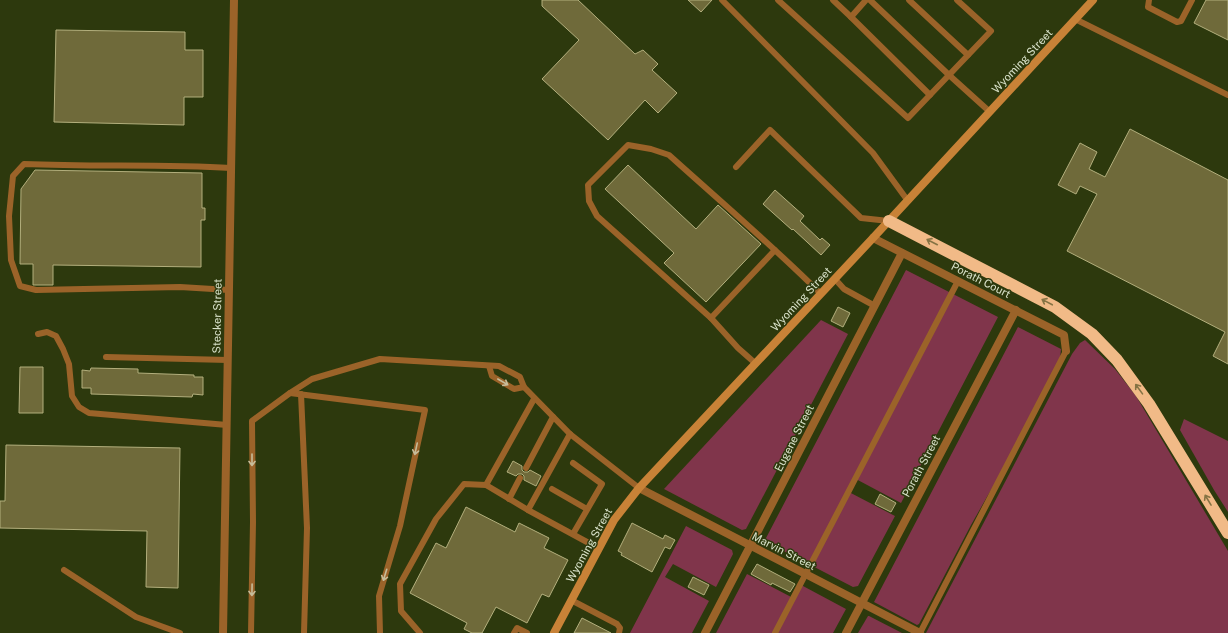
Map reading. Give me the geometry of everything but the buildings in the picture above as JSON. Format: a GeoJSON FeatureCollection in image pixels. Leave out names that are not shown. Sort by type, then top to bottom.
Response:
{"type":"FeatureCollection","features":[{"type":"Feature","properties":{"kind":"highway"},"geometry":{"type":"LineString","coordinates":[[890,221],[1055,307],[1092,334],[1117,360],[1149,404],[1228,533]]}},
{"type":"Feature","properties":{"kind":"main road","name":"Wyoming Street"},"geometry":{"type":"LineString","coordinates":[[554,633],[614,520],[639,488],[890,221],[1093,0]]}},
{"type":"Feature","properties":{"kind":"street","name":"Stecker Street"},"geometry":{"type":"LineString","coordinates":[[223,633],[234,0]]}},
{"type":"Feature","properties":{"kind":"street","name":"Porath Court"},"geometry":{"type":"LineString","coordinates":[[873,238],[1064,335],[1066,351]]}},
{"type":"Feature","properties":{"kind":"street","name":"Eugene Street"},"geometry":{"type":"LineString","coordinates":[[705,633],[902,253]]}},
{"type":"Feature","properties":{"kind":"street","name":"Porath Street"},"geometry":{"type":"LineString","coordinates":[[846,633],[1016,310]]}},
{"type":"Feature","properties":{"kind":"street","name":"Marvin Street"},"geometry":{"type":"LineString","coordinates":[[639,488],[920,633]]}},
{"type":"Feature","properties":{"kind":"lane"},"geometry":{"type":"LineString","coordinates":[[722,0],[873,153],[908,201]]}},
{"type":"Feature","properties":{"kind":"lane"},"geometry":{"type":"LineString","coordinates":[[778,0],[908,118],[991,31],[957,0]]}},
{"type":"Feature","properties":{"kind":"lane"},"geometry":{"type":"LineString","coordinates":[[833,0],[930,95]]}},
{"type":"Feature","properties":{"kind":"lane"},"geometry":{"type":"LineString","coordinates":[[851,17],[866,0]]}},
{"type":"Feature","properties":{"kind":"lane"},"geometry":{"type":"LineString","coordinates":[[870,0],[990,112]]}},
{"type":"Feature","properties":{"kind":"lane"},"geometry":{"type":"LineString","coordinates":[[909,0],[968,55]]}},
{"type":"Feature","properties":{"kind":"lane"},"geometry":{"type":"LineString","coordinates":[[1149,0],[1148,7],[1177,22],[1181,21],[1192,0]]}},
{"type":"Feature","properties":{"kind":"lane"},"geometry":{"type":"LineString","coordinates":[[1075,19],[1228,94]]}},
{"type":"Feature","properties":{"kind":"lane"},"geometry":{"type":"LineString","coordinates":[[736,167],[770,130],[861,218],[890,221]]}},
{"type":"Feature","properties":{"kind":"lane"},"geometry":{"type":"LineString","coordinates":[[755,364],[738,348],[711,318],[598,216],[589,201],[588,185],[628,145],[669,155],[775,250],[821,294]]}},
{"type":"Feature","properties":{"kind":"lane"},"geometry":{"type":"LineString","coordinates":[[229,290],[180,287],[36,290],[20,286],[12,260],[9,216],[13,176],[24,164],[183,165],[231,168]]}},
{"type":"Feature","properties":{"kind":"lane"},"geometry":{"type":"LineString","coordinates":[[711,318],[775,250]]}},
{"type":"Feature","properties":{"kind":"lane"},"geometry":{"type":"LineString","coordinates":[[834,279],[844,289],[875,306]]}},
{"type":"Feature","properties":{"kind":"lane"},"geometry":{"type":"LineString","coordinates":[[775,633],[958,281]]}},
{"type":"Feature","properties":{"kind":"lane"},"geometry":{"type":"LineString","coordinates":[[38,334],[47,332],[56,336],[69,364],[72,396],[79,407],[89,413],[227,425]]}},
{"type":"Feature","properties":{"kind":"lane"},"geometry":{"type":"LineString","coordinates":[[920,633],[1066,351]]}},
{"type":"Feature","properties":{"kind":"lane"},"geometry":{"type":"LineString","coordinates":[[106,357],[228,360]]}},
{"type":"Feature","properties":{"kind":"lane"},"geometry":{"type":"LineString","coordinates":[[252,633],[252,421],[312,379],[380,359],[499,366],[520,377],[524,387],[534,399],[570,434],[639,488]]}},
{"type":"Feature","properties":{"kind":"lane"},"geometry":{"type":"LineString","coordinates":[[488,366],[492,376],[514,389],[524,387]]}},
{"type":"Feature","properties":{"kind":"lane"},"geometry":{"type":"LineString","coordinates":[[290,393],[425,410],[400,526],[379,596],[380,633]]}},
{"type":"Feature","properties":{"kind":"lane"},"geometry":{"type":"LineString","coordinates":[[301,394],[307,528],[304,633]]}},
{"type":"Feature","properties":{"kind":"lane"},"geometry":{"type":"LineString","coordinates":[[486,485],[534,399]]}},
{"type":"Feature","properties":{"kind":"lane"},"geometry":{"type":"LineString","coordinates":[[526,468],[553,417]]}},
{"type":"Feature","properties":{"kind":"lane"},"geometry":{"type":"LineString","coordinates":[[528,510],[570,434]]}},
{"type":"Feature","properties":{"kind":"lane"},"geometry":{"type":"LineString","coordinates":[[572,534],[602,484],[573,463]]}},
{"type":"Feature","properties":{"kind":"lane"},"geometry":{"type":"LineString","coordinates":[[509,499],[520,478]]}},
{"type":"Feature","properties":{"kind":"lane"},"geometry":{"type":"LineString","coordinates":[[420,633],[401,611],[400,584],[436,519],[464,484],[486,485],[598,548]]}},
{"type":"Feature","properties":{"kind":"lane"},"geometry":{"type":"LineString","coordinates":[[552,489],[587,509]]}},
{"type":"Feature","properties":{"kind":"lane"},"geometry":{"type":"LineString","coordinates":[[64,570],[136,617],[180,633]]}},
{"type":"Feature","properties":{"kind":"lane"},"geometry":{"type":"LineString","coordinates":[[571,600],[617,624],[620,628],[619,633]]}},
{"type":"Feature","properties":{"kind":"lane"},"geometry":{"type":"LineString","coordinates":[[514,633],[517,628],[527,633]]}},
{"type":"Feature","properties":{"kind":"shaded area"},"geometry":{"type":"Polygon","coordinates":[[[906,270],[998,317],[901,503],[854,478],[847,491],[895,516],[858,586],[853,587],[766,542],[765,540],[906,270]]]}},
{"type":"Feature","properties":{"kind":"shaded area"},"geometry":{"type":"Polygon","coordinates":[[[821,320],[848,334],[746,529],[742,530],[664,489],[821,320]]]}},
{"type":"Feature","properties":{"kind":"shaded area"},"geometry":{"type":"Polygon","coordinates":[[[1018,327],[1061,349],[1060,359],[1000,476],[971,525],[919,624],[917,625],[874,602],[1018,327]]]}},
{"type":"Feature","properties":{"kind":"shaded area"},"geometry":{"type":"Polygon","coordinates":[[[1085,340],[1115,369],[1136,396],[1228,551],[1228,633],[926,633],[1072,354],[1080,343],[1085,340]]]}},
{"type":"Feature","properties":{"kind":"shaded area"},"geometry":{"type":"Polygon","coordinates":[[[1184,419],[1228,441],[1228,512],[1180,430],[1184,419]]]}},
{"type":"Feature","properties":{"kind":"shaded area"},"geometry":{"type":"Polygon","coordinates":[[[686,526],[732,550],[733,554],[716,587],[673,564],[665,577],[709,601],[692,633],[630,633],[686,526]]]}},
{"type":"Feature","properties":{"kind":"shaded area"},"geometry":{"type":"Polygon","coordinates":[[[747,574],[795,599],[803,586],[846,609],[833,633],[716,633],[747,574]]]}},
{"type":"Feature","properties":{"kind":"shaded area"},"geometry":{"type":"Polygon","coordinates":[[[869,616],[902,633],[858,633],[869,616]]]}}]}
